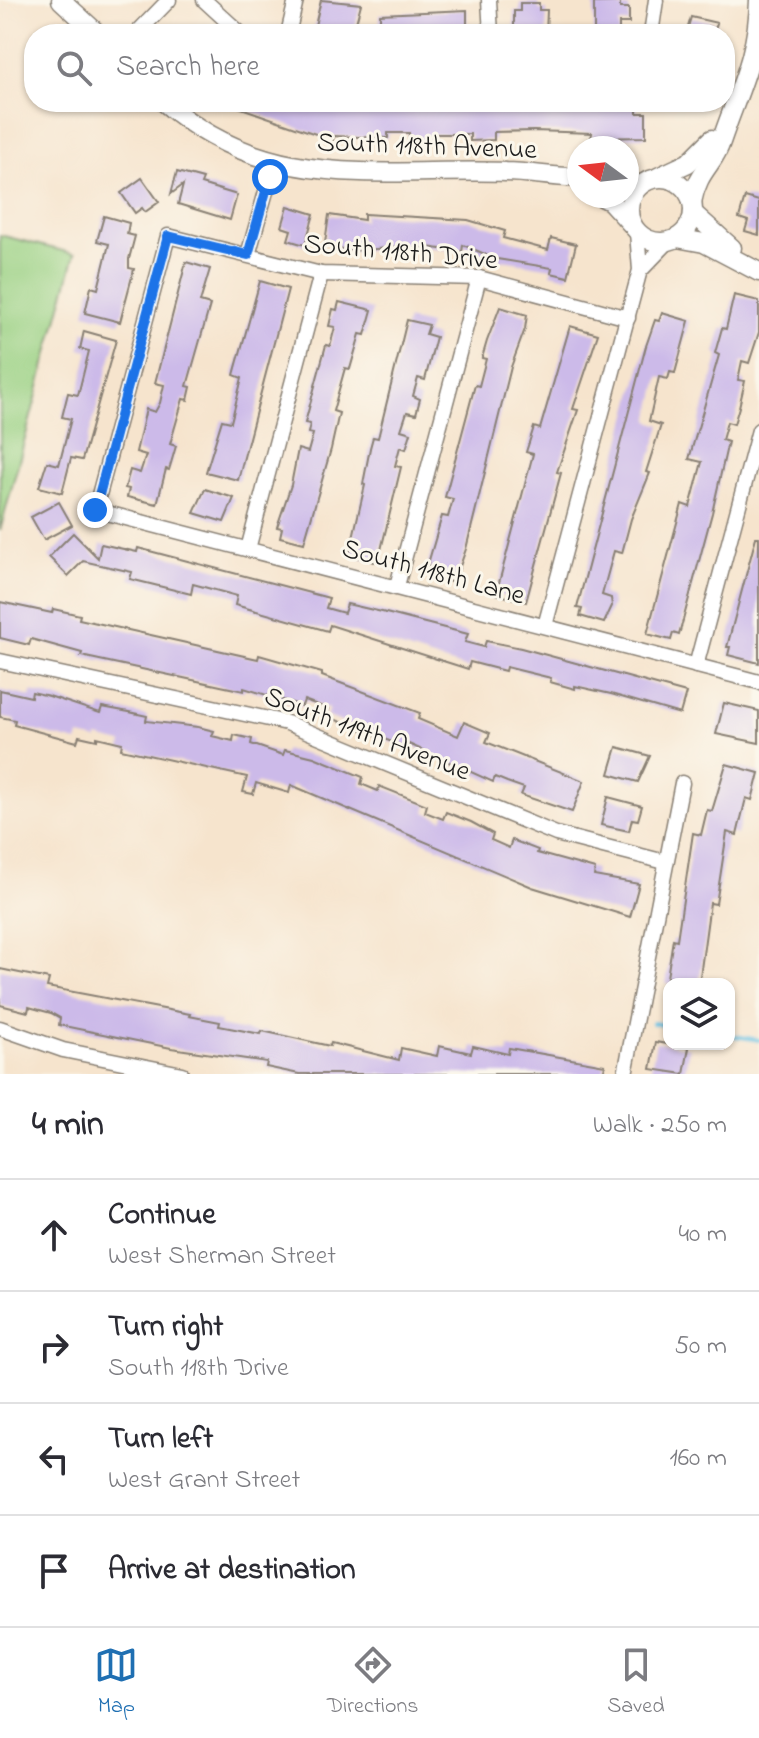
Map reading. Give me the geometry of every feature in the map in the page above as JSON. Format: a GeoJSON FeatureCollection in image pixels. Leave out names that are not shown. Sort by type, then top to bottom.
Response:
{"type":"FeatureCollection","features":[{"type":"Feature","properties":{"kind":"street"},"geometry":{"type":"LineString","coordinates":[[61,0],[87,24]]}},
{"type":"Feature","properties":{"kind":"street"},"geometry":{"type":"LineString","coordinates":[[146,24],[169,0]]}},
{"type":"Feature","properties":{"kind":"street"},"geometry":{"type":"LineString","coordinates":[[204,0],[230,24]]}},
{"type":"Feature","properties":{"kind":"street"},"geometry":{"type":"LineString","coordinates":[[290,24],[296,0]]}},
{"type":"Feature","properties":{"kind":"street"},"geometry":{"type":"LineString","coordinates":[[489,0],[490,24]]}},
{"type":"Feature","properties":{"kind":"street"},"geometry":{"type":"LineString","coordinates":[[652,24],[656,0]]}},
{"type":"Feature","properties":{"kind":"street"},"geometry":{"type":"LineString","coordinates":[[735,102],[748,72],[759,0]]}},
{"type":"Feature","properties":{"kind":"street","name":"South 118th Avenue"},"geometry":{"type":"LineString","coordinates":[[180,112],[232,145],[275,160],[344,173],[507,172],[567,178]]}},
{"type":"Feature","properties":{"kind":"street"},"geometry":{"type":"LineString","coordinates":[[640,270],[686,231],[698,177],[721,143],[731,112]]}},
{"type":"Feature","properties":{"kind":"street"},"geometry":{"type":"LineString","coordinates":[[545,626],[640,270],[629,207],[641,183],[688,163],[723,130]]}},
{"type":"Feature","properties":{"kind":"street"},"geometry":{"type":"LineString","coordinates":[[248,255],[275,160]]}},
{"type":"Feature","properties":{"kind":"street","name":"South 118th Avenue"},"geometry":{"type":"LineString","coordinates":[[559,178],[567,181]]}},
{"type":"Feature","properties":{"kind":"street"},"geometry":{"type":"LineString","coordinates":[[641,183],[664,178],[682,185],[693,207],[734,249],[740,260]]}},
{"type":"Feature","properties":{"kind":"street"},"geometry":{"type":"LineString","coordinates":[[616,208],[646,239],[704,243],[759,272]]}},
{"type":"Feature","properties":{"kind":"street","name":"South 118th Drive"},"geometry":{"type":"LineString","coordinates":[[95,510],[168,236],[321,274],[479,278],[628,318]]}},
{"type":"Feature","properties":{"kind":"street"},"geometry":{"type":"LineString","coordinates":[[248,549],[321,274]]}},
{"type":"Feature","properties":{"kind":"street"},"geometry":{"type":"LineString","coordinates":[[397,586],[479,278]]}},
{"type":"Feature","properties":{"kind":"street"},"geometry":{"type":"LineString","coordinates":[[696,666],[759,430]]}},
{"type":"Feature","properties":{"kind":"street","name":"South 118th Lane"},"geometry":{"type":"LineString","coordinates":[[95,510],[759,682]]}},
{"type":"Feature","properties":{"kind":"street","name":"South 119th Avenue"},"geometry":{"type":"LineString","coordinates":[[0,661],[287,723],[556,834],[665,862]]}},
{"type":"Feature","properties":{"kind":"street"},"geometry":{"type":"LineString","coordinates":[[625,1074],[682,783]]}},
{"type":"Feature","properties":{"kind":"street"},"geometry":{"type":"LineString","coordinates":[[0,1028],[63,1050],[182,1074]]}},
{"type":"Feature","properties":{"kind":"green space"},"geometry":{"type":"Polygon","coordinates":[[[0,235],[75,254],[0,531],[0,235]]]}},
{"type":"Feature","properties":{"kind":"building"},"geometry":{"type":"Polygon","coordinates":[[[321,0],[361,4],[356,24],[315,24],[321,0]]]}},
{"type":"Feature","properties":{"kind":"building"},"geometry":{"type":"Polygon","coordinates":[[[620,2],[620,8],[629,8],[629,23],[594,24],[594,3],[620,2]]]}},
{"type":"Feature","properties":{"kind":"building"},"geometry":{"type":"Polygon","coordinates":[[[520,3],[539,3],[539,10],[547,10],[546,24],[514,24],[514,11],[520,11],[520,3]]]}},
{"type":"Feature","properties":{"kind":"building"},"geometry":{"type":"Polygon","coordinates":[[[467,10],[467,24],[380,24],[380,14],[467,10]]]}},
{"type":"Feature","properties":{"kind":"building"},"geometry":{"type":"Polygon","coordinates":[[[691,17],[717,23],[717,24],[689,24],[691,17]]]}},
{"type":"Feature","properties":{"kind":"building"},"geometry":{"type":"Polygon","coordinates":[[[253,112],[646,113],[646,137],[534,131],[494,132],[494,140],[470,141],[470,134],[433,134],[433,141],[409,141],[409,133],[388,133],[388,138],[334,136],[333,140],[253,112]]]}},
{"type":"Feature","properties":{"kind":"building"},"geometry":{"type":"Polygon","coordinates":[[[177,172],[203,179],[201,184],[237,195],[230,220],[178,204],[183,185],[171,194],[177,172]]]}},
{"type":"Feature","properties":{"kind":"building"},"geometry":{"type":"Polygon","coordinates":[[[142,178],[159,202],[145,212],[142,208],[135,213],[121,193],[142,178]]]}},
{"type":"Feature","properties":{"kind":"building"},"geometry":{"type":"Polygon","coordinates":[[[745,197],[759,201],[759,235],[745,231],[748,221],[739,218],[745,197]]]}},
{"type":"Feature","properties":{"kind":"building"},"geometry":{"type":"Polygon","coordinates":[[[288,206],[314,214],[305,245],[288,240],[291,230],[282,227],[288,206]]]}},
{"type":"Feature","properties":{"kind":"building"},"geometry":{"type":"Polygon","coordinates":[[[364,214],[468,220],[505,231],[503,238],[548,250],[551,238],[576,244],[568,277],[551,273],[552,268],[497,259],[463,245],[462,252],[427,247],[410,250],[410,246],[353,251],[332,248],[332,244],[325,243],[329,215],[364,220],[364,214]]]}},
{"type":"Feature","properties":{"kind":"building"},"geometry":{"type":"Polygon","coordinates":[[[104,216],[129,223],[127,234],[135,236],[129,259],[129,268],[134,269],[120,322],[85,313],[91,287],[98,289],[109,244],[97,241],[104,216]]]}},
{"type":"Feature","properties":{"kind":"building"},"geometry":{"type":"Polygon","coordinates":[[[186,262],[210,269],[200,302],[210,305],[187,386],[191,387],[188,400],[183,399],[170,444],[176,446],[157,504],[127,497],[129,489],[125,488],[130,470],[140,473],[146,455],[136,452],[146,409],[155,412],[160,403],[164,385],[155,383],[186,262]]]}},
{"type":"Feature","properties":{"kind":"building"},"geometry":{"type":"Polygon","coordinates":[[[260,281],[288,289],[238,480],[206,472],[222,420],[231,422],[242,378],[234,375],[260,281]]]}},
{"type":"Feature","properties":{"kind":"building"},"geometry":{"type":"Polygon","coordinates":[[[734,295],[759,301],[759,332],[749,363],[742,361],[738,380],[745,381],[739,407],[734,424],[727,422],[722,440],[728,442],[712,513],[679,635],[673,633],[671,640],[647,634],[682,504],[690,507],[702,462],[689,459],[719,355],[715,353],[722,328],[726,329],[734,295]]]}},
{"type":"Feature","properties":{"kind":"building"},"geometry":{"type":"Polygon","coordinates":[[[339,302],[372,310],[365,335],[360,334],[350,369],[345,368],[333,411],[339,413],[331,449],[304,543],[280,537],[282,528],[277,527],[291,485],[298,449],[308,452],[313,434],[308,433],[310,424],[305,423],[326,345],[330,346],[335,327],[329,326],[333,309],[337,310],[339,302]]]}},
{"type":"Feature","properties":{"kind":"building"},"geometry":{"type":"Polygon","coordinates":[[[500,307],[527,315],[525,329],[511,367],[466,549],[454,583],[430,576],[432,568],[427,567],[442,516],[448,517],[453,499],[445,497],[475,385],[479,386],[486,359],[482,358],[500,307]]]}},
{"type":"Feature","properties":{"kind":"building"},"geometry":{"type":"Polygon","coordinates":[[[662,313],[689,321],[675,373],[670,372],[668,379],[659,377],[649,421],[661,425],[646,472],[650,473],[631,519],[622,553],[614,551],[602,595],[611,598],[612,606],[604,623],[580,616],[582,609],[577,608],[646,346],[655,320],[659,321],[662,313]]]}},
{"type":"Feature","properties":{"kind":"building"},"geometry":{"type":"Polygon","coordinates":[[[407,320],[429,325],[426,334],[436,337],[425,380],[418,378],[413,396],[420,399],[416,414],[407,412],[401,430],[411,433],[406,449],[400,447],[395,466],[401,467],[380,554],[376,553],[374,562],[349,555],[370,448],[373,437],[378,438],[407,320]]]}},
{"type":"Feature","properties":{"kind":"building"},"geometry":{"type":"Polygon","coordinates":[[[570,326],[598,334],[573,409],[578,410],[557,472],[561,473],[526,602],[496,594],[533,454],[526,452],[534,427],[540,429],[570,326]]]}},
{"type":"Feature","properties":{"kind":"building"},"geometry":{"type":"Polygon","coordinates":[[[84,331],[116,340],[82,460],[71,458],[62,493],[39,487],[47,462],[59,465],[71,419],[62,417],[68,393],[78,395],[89,351],[80,349],[84,331]]]}},
{"type":"Feature","properties":{"kind":"building"},"geometry":{"type":"Polygon","coordinates":[[[205,489],[234,498],[224,522],[194,513],[205,489]]]}},
{"type":"Feature","properties":{"kind":"building"},"geometry":{"type":"Polygon","coordinates":[[[59,502],[72,525],[44,540],[31,517],[59,502]]]}},
{"type":"Feature","properties":{"kind":"building"},"geometry":{"type":"Polygon","coordinates":[[[73,533],[98,558],[101,544],[137,552],[138,548],[329,598],[326,608],[344,613],[347,604],[382,612],[468,634],[465,642],[484,647],[486,641],[521,648],[686,693],[680,714],[611,694],[575,686],[575,689],[550,682],[551,678],[506,667],[505,671],[470,662],[468,669],[330,625],[328,631],[235,605],[237,596],[193,584],[191,594],[130,579],[132,572],[83,561],[68,576],[49,557],[73,533]]]}},
{"type":"Feature","properties":{"kind":"building"},"geometry":{"type":"Polygon","coordinates":[[[756,537],[759,537],[759,663],[728,655],[730,647],[727,647],[756,537]]]}},
{"type":"Feature","properties":{"kind":"building"},"geometry":{"type":"Polygon","coordinates":[[[0,602],[52,613],[53,609],[80,615],[79,619],[258,659],[259,655],[322,673],[322,676],[420,713],[418,719],[458,736],[464,722],[490,733],[486,742],[584,781],[572,812],[521,795],[524,788],[495,777],[493,782],[409,744],[407,748],[326,716],[329,709],[304,700],[302,706],[244,688],[244,691],[81,656],[82,653],[31,639],[29,645],[0,638],[0,602]]]}},
{"type":"Feature","properties":{"kind":"building"},"geometry":{"type":"Polygon","coordinates":[[[0,690],[31,697],[32,692],[100,713],[102,707],[129,712],[147,716],[146,721],[214,731],[212,736],[233,741],[234,735],[252,739],[251,744],[283,755],[285,750],[314,757],[363,777],[361,784],[378,791],[379,786],[427,805],[425,812],[443,819],[446,812],[471,822],[493,834],[491,840],[509,848],[512,840],[538,850],[537,853],[595,869],[594,876],[639,884],[630,917],[532,887],[291,785],[289,793],[256,783],[253,794],[243,792],[247,777],[121,749],[122,743],[97,737],[97,740],[79,736],[77,742],[14,725],[15,720],[0,717],[0,690]]]}},
{"type":"Feature","properties":{"kind":"building"},"geometry":{"type":"Polygon","coordinates":[[[724,703],[759,711],[759,743],[716,734],[724,703]]]}},
{"type":"Feature","properties":{"kind":"building"},"geometry":{"type":"Polygon","coordinates":[[[617,747],[650,756],[638,782],[609,774],[617,747]]]}},
{"type":"Feature","properties":{"kind":"building"},"geometry":{"type":"Polygon","coordinates":[[[726,764],[759,773],[752,800],[746,798],[737,835],[727,832],[716,904],[710,903],[700,978],[667,978],[673,939],[677,940],[693,833],[701,835],[707,810],[712,811],[726,764]]]}},
{"type":"Feature","properties":{"kind":"building"},"geometry":{"type":"Polygon","coordinates":[[[608,797],[642,806],[638,820],[632,819],[629,831],[601,825],[608,797]]]}},
{"type":"Feature","properties":{"kind":"building"},"geometry":{"type":"Polygon","coordinates":[[[0,969],[49,979],[47,987],[190,1014],[220,1022],[219,1026],[261,1034],[262,1031],[330,1046],[331,1043],[399,1060],[401,1048],[437,1056],[439,1046],[471,1053],[473,1046],[508,1054],[509,1048],[605,1065],[603,1074],[299,1074],[266,1067],[267,1062],[171,1048],[59,1025],[60,1018],[51,1013],[29,1007],[28,1012],[0,1005],[0,969]]]}},
{"type":"Feature","properties":{"kind":"building"},"geometry":{"type":"Polygon","coordinates":[[[656,1042],[663,1043],[663,1050],[689,1050],[684,1074],[651,1069],[656,1042]]]}},
{"type":"Feature","properties":{"kind":"waterway"},"geometry":{"type":"LineString","coordinates":[[653,1023],[663,1025]]}},
{"type":"Feature","properties":{"kind":"waterway"},"geometry":{"type":"LineString","coordinates":[[735,1036],[759,1040]]}},
{"type":"Feature","properties":{"kind":"route"},"geometry":{"type":"LineString","coordinates":[[95,510],[168,236],[248,255],[270,177]]}}]}
